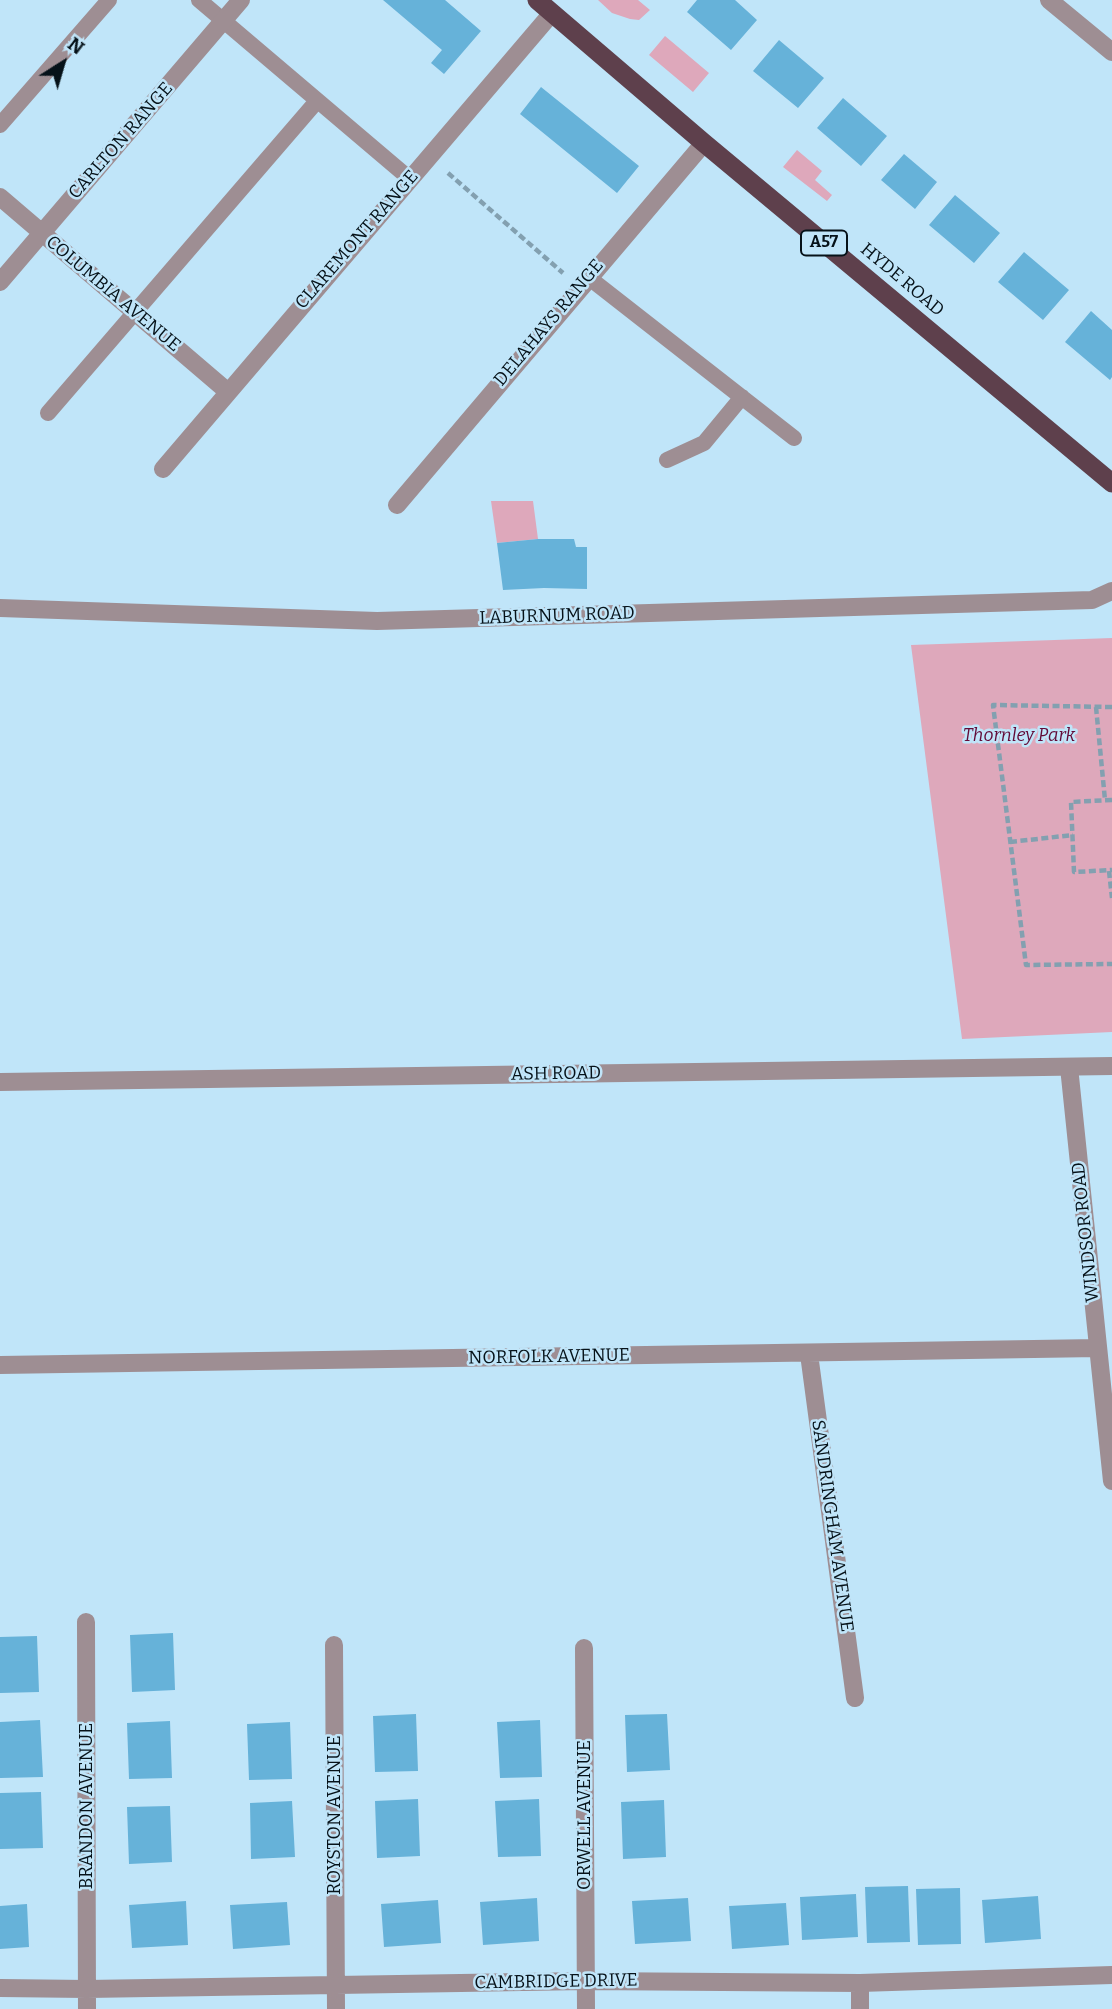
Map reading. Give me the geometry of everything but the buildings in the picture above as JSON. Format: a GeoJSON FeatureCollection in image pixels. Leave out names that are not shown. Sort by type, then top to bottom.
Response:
{"type":"FeatureCollection","features":[{"type":"Feature","properties":{"kind":"highway","name":"HYDE ROAD"},"geometry":{"type":"LineString","coordinates":[[544,6],[1112,484]]}},
{"type":"Feature","properties":{"kind":"street","name":"CARLTON RANGE"},"geometry":{"type":"LineString","coordinates":[[0,282],[241,0]]}},
{"type":"Feature","properties":{"kind":"street"},"geometry":{"type":"LineString","coordinates":[[1049,0],[1112,52]]}},
{"type":"Feature","properties":{"kind":"street","name":"CLAREMONT RANGE"},"geometry":{"type":"LineString","coordinates":[[163,469],[429,156],[544,6]]}},
{"type":"Feature","properties":{"kind":"street","name":"DELAHAYS RANGE"},"geometry":{"type":"LineString","coordinates":[[397,505],[704,143]]}},
{"type":"Feature","properties":{"kind":"street","name":"COLUMBIA AVENUE"},"geometry":{"type":"LineString","coordinates":[[0,197],[227,391]]}},
{"type":"Feature","properties":{"kind":"street","name":"LABURNUM ROAD"},"geometry":{"type":"LineString","coordinates":[[0,608],[377,621],[1092,600],[1112,591]]}},
{"type":"Feature","properties":{"kind":"street","name":"ASH ROAD"},"geometry":{"type":"LineString","coordinates":[[0,1082],[1112,1066]]}},
{"type":"Feature","properties":{"kind":"street","name":"WINDSOR ROAD"},"geometry":{"type":"LineString","coordinates":[[1069,1067],[1112,1482]]}},
{"type":"Feature","properties":{"kind":"street","name":"NORFOLK AVENUE"},"geometry":{"type":"LineString","coordinates":[[0,1365],[1098,1348]]}},
{"type":"Feature","properties":{"kind":"street","name":"SANDRINGHAM AVENUE"},"geometry":{"type":"LineString","coordinates":[[809,1354],[855,1698]]}},
{"type":"Feature","properties":{"kind":"street","name":"BRANDON AVENUE"},"geometry":{"type":"LineString","coordinates":[[86,1622],[87,2009]]}},
{"type":"Feature","properties":{"kind":"street","name":"ROYSTON AVENUE"},"geometry":{"type":"LineString","coordinates":[[334,1646],[336,2009]]}},
{"type":"Feature","properties":{"kind":"street","name":"ORWELL AVENUE"},"geometry":{"type":"LineString","coordinates":[[584,1648],[586,2009]]}},
{"type":"Feature","properties":{"kind":"street","name":"CAMBRIDGE DRIVE"},"geometry":{"type":"LineString","coordinates":[[0,1988],[585,1981],[860,1983],[1112,1975]]}},
{"type":"Feature","properties":{"kind":"street"},"geometry":{"type":"LineString","coordinates":[[860,1983],[860,2009]]}},
{"type":"Feature","properties":{"kind":"lane"},"geometry":{"type":"LineString","coordinates":[[0,125],[109,0]]}},
{"type":"Feature","properties":{"kind":"lane"},"geometry":{"type":"LineString","coordinates":[[199,0],[410,179]]}},
{"type":"Feature","properties":{"kind":"lane"},"geometry":{"type":"LineString","coordinates":[[48,414],[317,100]]}},
{"type":"Feature","properties":{"kind":"lane"},"geometry":{"type":"LineString","coordinates":[[584,282],[794,438]]}},
{"type":"Feature","properties":{"kind":"lane"},"geometry":{"type":"LineString","coordinates":[[667,460],[704,443],[742,397]]}},
{"type":"Feature","properties":{"kind":"path"},"geometry":{"type":"LineString","coordinates":[[429,156],[584,282]]}},
{"type":"Feature","properties":{"kind":"path"},"geometry":{"type":"LineString","coordinates":[[1112,707],[993,705],[1026,965],[1112,964]]}},
{"type":"Feature","properties":{"kind":"path"},"geometry":{"type":"LineString","coordinates":[[1096,707],[1105,800]]}},
{"type":"Feature","properties":{"kind":"path"},"geometry":{"type":"LineString","coordinates":[[1112,800],[1071,802],[1074,872],[1110,871],[1112,898]]}},
{"type":"Feature","properties":{"kind":"path"},"geometry":{"type":"LineString","coordinates":[[1010,842],[1073,835]]}},
{"type":"Feature","properties":{"kind":"green space"},"geometry":{"type":"Polygon","coordinates":[[[598,0],[638,0],[650,10],[639,20],[630,19],[612,13],[598,0]]]}},
{"type":"Feature","properties":{"kind":"green space"},"geometry":{"type":"Polygon","coordinates":[[[665,36],[709,73],[693,92],[649,55],[665,36]]]}},
{"type":"Feature","properties":{"kind":"green space"},"geometry":{"type":"Polygon","coordinates":[[[797,150],[822,171],[815,180],[832,195],[827,201],[783,167],[797,150]]]}},
{"type":"Feature","properties":{"kind":"green space"},"geometry":{"type":"Polygon","coordinates":[[[491,501],[533,501],[538,539],[497,543],[491,501]]]}},
{"type":"Feature","properties":{"kind":"green space","name":"Thornley Park"},"geometry":{"type":"Polygon","coordinates":[[[1112,638],[1112,1032],[962,1039],[911,645],[1112,638]]]}}]}
